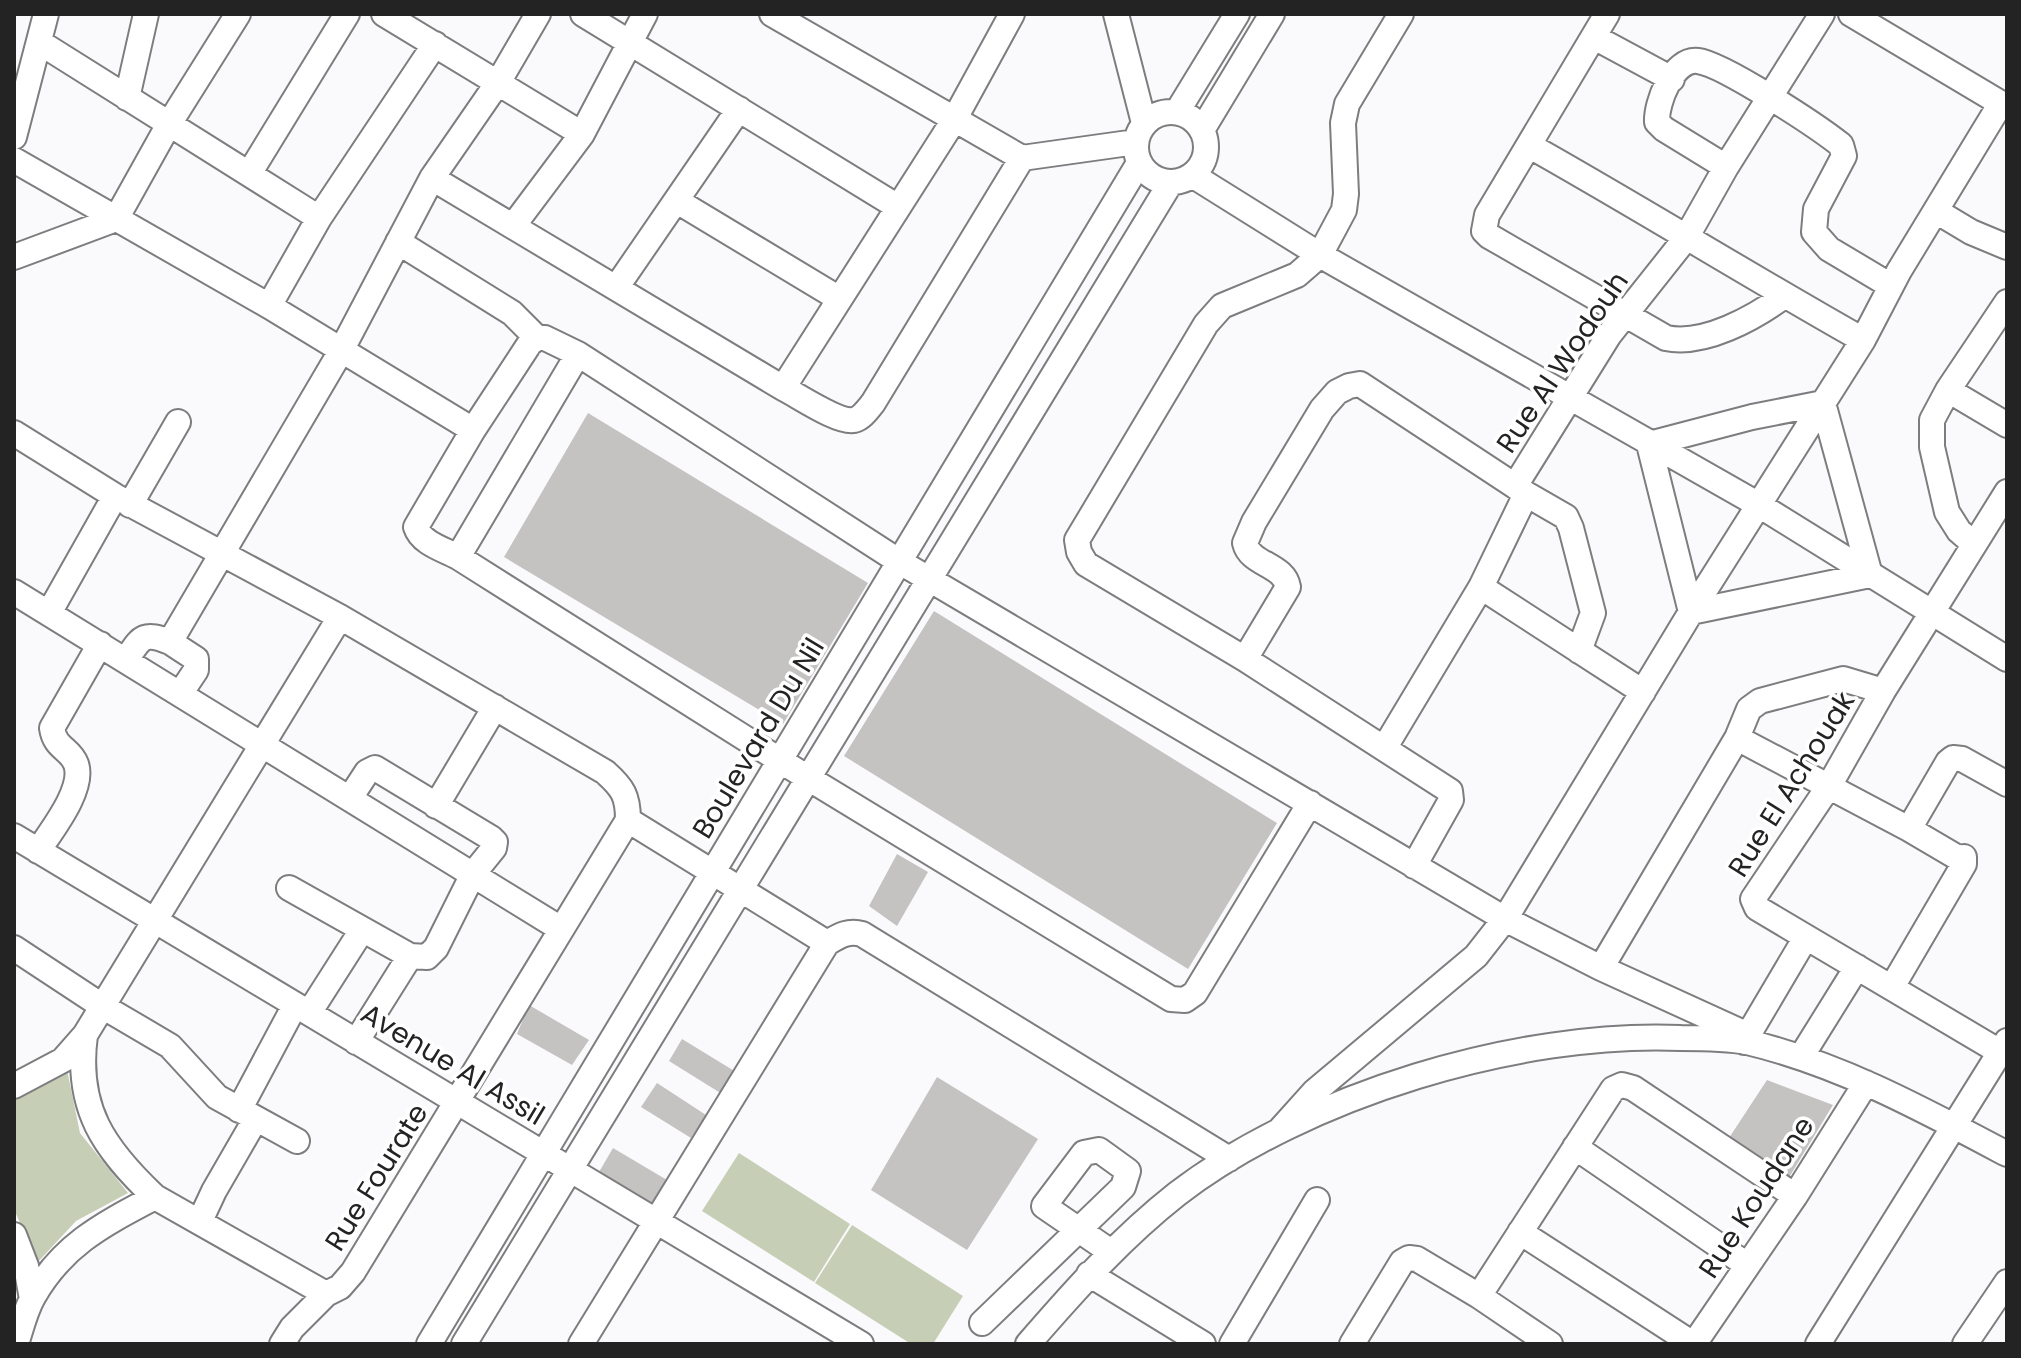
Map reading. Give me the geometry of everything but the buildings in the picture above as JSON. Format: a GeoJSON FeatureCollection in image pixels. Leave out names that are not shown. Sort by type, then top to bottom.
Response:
{"type":"FeatureCollection","features":[{"type":"Feature","properties":{"kind":"street"},"geometry":{"type":"LineString","coordinates":[[127,98],[146,14]]}},
{"type":"Feature","properties":{"kind":"street"},"geometry":{"type":"LineString","coordinates":[[14,257],[116,219],[169,124],[238,14]]}},
{"type":"Feature","properties":{"kind":"street"},"geometry":{"type":"LineString","coordinates":[[249,174],[347,14]]}},
{"type":"Feature","properties":{"kind":"street"},"geometry":{"type":"LineString","coordinates":[[384,14],[418,22],[435,44],[582,134]]}},
{"type":"Feature","properties":{"kind":"street"},"geometry":{"type":"LineString","coordinates":[[170,642],[341,351],[432,178],[499,81],[538,14]]}},
{"type":"Feature","properties":{"kind":"street"},"geometry":{"type":"LineString","coordinates":[[583,14],[898,207]]}},
{"type":"Feature","properties":{"kind":"street"},"geometry":{"type":"LineString","coordinates":[[513,226],[582,134],[645,14]]}},
{"type":"Feature","properties":{"kind":"street"},"geometry":{"type":"LineString","coordinates":[[772,14],[1022,158],[1140,143]]}},
{"type":"Feature","properties":{"kind":"street"},"geometry":{"type":"LineString","coordinates":[[783,388],[954,120],[1012,14]]}},
{"type":"Feature","properties":{"kind":"street"},"geometry":{"type":"LineString","coordinates":[[1116,14],[1140,143],[1152,177],[1182,179],[1320,255],[1759,505],[2007,659]]}},
{"type":"Feature","properties":{"kind":"street"},"geometry":{"type":"LineString","coordinates":[[1177,112],[1237,14]]}},
{"type":"Feature","properties":{"kind":"street"},"geometry":{"type":"LineString","coordinates":[[1202,130],[1272,14]]}},
{"type":"Feature","properties":{"kind":"street"},"geometry":{"type":"LineString","coordinates":[[1401,14],[1347,104],[1343,123],[1344,210],[1320,255],[1297,275],[1222,306],[1214,315],[1077,540],[1086,564],[1245,659],[1450,791],[1451,800],[1414,866]]}},
{"type":"Feature","properties":{"kind":"street"},"geometry":{"type":"LineString","coordinates":[[1607,14],[1487,215],[1484,231],[1666,338],[1685,340],[1732,327],[1763,312],[1784,296]]}},
{"type":"Feature","properties":{"kind":"street","name":"Rue Al Wodouh"},"geometry":{"type":"LineString","coordinates":[[1385,747],[1481,587],[1521,490],[1570,398],[1624,315],[1686,238],[1726,167],[1822,14]]}},
{"type":"Feature","properties":{"kind":"street"},"geometry":{"type":"LineString","coordinates":[[1279,1131],[1314,1092],[1476,956],[1505,919],[1691,612],[1863,340],[1936,211],[2004,105],[1851,14]]}},
{"type":"Feature","properties":{"kind":"street"},"geometry":{"type":"LineString","coordinates":[[14,137],[40,23],[127,98],[319,218]]}},
{"type":"Feature","properties":{"kind":"street"},"geometry":{"type":"LineString","coordinates":[[1594,37],[1672,79]]}},
{"type":"Feature","properties":{"kind":"street"},"geometry":{"type":"LineString","coordinates":[[269,306],[319,218],[435,44]]}},
{"type":"Feature","properties":{"kind":"street"},"geometry":{"type":"LineString","coordinates":[[1726,167],[1657,122],[1659,105],[1672,79],[1679,67],[1693,60],[1770,98],[1833,138],[1843,149],[1844,156],[1816,209],[1814,232],[1819,240],[1891,286]]}},
{"type":"Feature","properties":{"kind":"street"},"geometry":{"type":"LineString","coordinates":[[616,288],[739,109]]}},
{"type":"Feature","properties":{"kind":"street"},"geometry":{"type":"LineString","coordinates":[[464,1344],[929,579],[1182,179],[1205,157],[1202,130],[1189,117],[1177,112],[1157,114],[1140,143]]}},
{"type":"Feature","properties":{"kind":"street","name":"Boulevard Du Nil"},"geometry":{"type":"LineString","coordinates":[[429,1344],[900,562],[1140,143]]}},
{"type":"Feature","properties":{"kind":"street"},"geometry":{"type":"LineString","coordinates":[[1530,146],[1863,340]]}},
{"type":"Feature","properties":{"kind":"street"},"geometry":{"type":"LineString","coordinates":[[432,178],[783,388],[842,419],[854,420],[873,403],[1022,158]]}},
{"type":"Feature","properties":{"kind":"street"},"geometry":{"type":"LineString","coordinates":[[14,160],[269,306],[473,430]]}},
{"type":"Feature","properties":{"kind":"street"},"geometry":{"type":"LineString","coordinates":[[677,201],[838,298]]}},
{"type":"Feature","properties":{"kind":"street"},"geometry":{"type":"LineString","coordinates":[[1936,211],[1971,232],[2007,247]]}},
{"type":"Feature","properties":{"kind":"street"},"geometry":{"type":"LineString","coordinates":[[398,242],[512,313],[537,338]]}},
{"type":"Feature","properties":{"kind":"street"},"geometry":{"type":"LineString","coordinates":[[1974,544],[1959,531],[1947,512],[1932,447],[1932,420],[1948,390],[2007,302]]}},
{"type":"Feature","properties":{"kind":"street"},"geometry":{"type":"LineString","coordinates":[[1310,803],[1195,993],[1178,1001],[1171,999],[808,778],[458,557],[425,540],[416,527],[473,430],[530,343],[537,338],[545,338],[578,354],[900,562],[1310,803],[1505,919],[1746,1038],[1866,1083],[2007,1154]]}},
{"type":"Feature","properties":{"kind":"street"},"geometry":{"type":"LineString","coordinates":[[458,557],[578,354]]}},
{"type":"Feature","properties":{"kind":"street"},"geometry":{"type":"LineString","coordinates":[[1245,659],[1288,587],[1282,575],[1251,554],[1245,543],[1254,522],[1322,409],[1337,392],[1360,384],[1566,517],[1593,613],[1579,651]]}},
{"type":"Feature","properties":{"kind":"street"},"geometry":{"type":"LineString","coordinates":[[1948,390],[2007,425]]}},
{"type":"Feature","properties":{"kind":"street"},"geometry":{"type":"LineString","coordinates":[[1649,444],[1752,417],[1823,403]]}},
{"type":"Feature","properties":{"kind":"street"},"geometry":{"type":"LineString","coordinates":[[1823,403],[1870,575]]}},
{"type":"Feature","properties":{"kind":"street"},"geometry":{"type":"LineString","coordinates":[[49,613],[178,422]]}},
{"type":"Feature","properties":{"kind":"street"},"geometry":{"type":"LineString","coordinates":[[14,433],[122,501],[340,617],[605,772],[624,789],[628,801],[628,820],[827,943]]}},
{"type":"Feature","properties":{"kind":"street"},"geometry":{"type":"LineString","coordinates":[[1649,444],[1691,612]]}},
{"type":"Feature","properties":{"kind":"street","name":"Rue El Achouak"},"geometry":{"type":"LineString","coordinates":[[2004,1047],[1806,937],[1757,908],[1753,899],[1829,786],[1883,691],[2007,492]]}},
{"type":"Feature","properties":{"kind":"street"},"geometry":{"type":"LineString","coordinates":[[1691,612],[1870,575]]}},
{"type":"Feature","properties":{"kind":"street"},"geometry":{"type":"LineString","coordinates":[[1481,587],[1643,692]]}},
{"type":"Feature","properties":{"kind":"street"},"geometry":{"type":"LineString","coordinates":[[14,592],[561,929]]}},
{"type":"Feature","properties":{"kind":"street"},"geometry":{"type":"LineString","coordinates":[[14,1086],[63,1060],[85,1035],[340,617]]}},
{"type":"Feature","properties":{"kind":"street"},"geometry":{"type":"LineString","coordinates":[[126,660],[147,635],[152,634],[170,642],[196,659],[197,665],[180,694]]}},
{"type":"Feature","properties":{"kind":"street"},"geometry":{"type":"LineString","coordinates":[[38,851],[71,798],[77,776],[75,761],[54,740],[52,728],[100,644]]}},
{"type":"Feature","properties":{"kind":"street"},"geometry":{"type":"LineString","coordinates":[[1601,968],[1737,738],[1749,709],[1760,701],[1843,679],[1883,691]]}},
{"type":"Feature","properties":{"kind":"street"},"geometry":{"type":"LineString","coordinates":[[436,806],[495,707]]}},
{"type":"Feature","properties":{"kind":"street"},"geometry":{"type":"LineString","coordinates":[[1737,738],[1960,859],[1964,857],[1964,864],[1892,987]]}},
{"type":"Feature","properties":{"kind":"street"},"geometry":{"type":"LineString","coordinates":[[1909,829],[1953,758],[1962,759],[2007,784]]}},
{"type":"Feature","properties":{"kind":"street"},"geometry":{"type":"LineString","coordinates":[[289,888],[410,956],[421,958],[432,953],[473,874],[494,848],[495,842],[375,768],[367,772],[350,798]]}},
{"type":"Feature","properties":{"kind":"street","name":"Rue Fourate"},"geometry":{"type":"LineString","coordinates":[[282,1344],[292,1328],[353,1272],[628,820]]}},
{"type":"Feature","properties":{"kind":"street","name":"Avenue Al Assil"},"geometry":{"type":"LineString","coordinates":[[14,836],[856,1343]]}},
{"type":"Feature","properties":{"kind":"street"},"geometry":{"type":"LineString","coordinates":[[200,1221],[247,1115],[302,1009],[362,930]]}},
{"type":"Feature","properties":{"kind":"street"},"geometry":{"type":"LineString","coordinates":[[581,1344],[827,943],[853,931],[1229,1159]]}},
{"type":"Feature","properties":{"kind":"street"},"geometry":{"type":"LineString","coordinates":[[1746,1038],[1806,937]]}},
{"type":"Feature","properties":{"kind":"street"},"geometry":{"type":"LineString","coordinates":[[356,1042],[410,956]]}},
{"type":"Feature","properties":{"kind":"street"},"geometry":{"type":"LineString","coordinates":[[21,961],[170,1046],[205,1087],[247,1115],[297,1141]]}},
{"type":"Feature","properties":{"kind":"street"},"geometry":{"type":"LineString","coordinates":[[1801,1057],[1857,967]]}},
{"type":"Feature","properties":{"kind":"street"},"geometry":{"type":"LineString","coordinates":[[85,1035],[83,1084],[95,1126],[155,1197],[326,1294]]}},
{"type":"Feature","properties":{"kind":"street"},"geometry":{"type":"LineString","coordinates":[[1028,1344],[1089,1274],[1176,1195],[1229,1159],[1279,1131],[1397,1083],[1512,1052],[1644,1036],[1746,1038]]}},
{"type":"Feature","properties":{"kind":"street"},"geometry":{"type":"LineString","coordinates":[[1818,1344],[2004,1047]]}},
{"type":"Feature","properties":{"kind":"street","name":"Rue Koudane"},"geometry":{"type":"LineString","coordinates":[[1694,1344],[1795,1196],[1866,1083]]}},
{"type":"Feature","properties":{"kind":"street"},"geometry":{"type":"LineString","coordinates":[[1479,1296],[1613,1089],[1622,1085],[1633,1088],[1795,1196]]}},
{"type":"Feature","properties":{"kind":"street"},"geometry":{"type":"LineString","coordinates":[[1575,1147],[1747,1265]]}},
{"type":"Feature","properties":{"kind":"street"},"geometry":{"type":"LineString","coordinates":[[16,1344],[32,1299],[55,1267],[87,1235],[104,1223],[155,1197]]}},
{"type":"Feature","properties":{"kind":"street"},"geometry":{"type":"LineString","coordinates":[[1232,1344],[1317,1200]]}},
{"type":"Feature","properties":{"kind":"street"},"geometry":{"type":"LineString","coordinates":[[982,1323],[1080,1231],[1111,1252]]}},
{"type":"Feature","properties":{"kind":"street"},"geometry":{"type":"LineString","coordinates":[[1520,1232],[1694,1344]]}},
{"type":"Feature","properties":{"kind":"street"},"geometry":{"type":"LineString","coordinates":[[14,1235],[26,1266],[32,1299]]}},
{"type":"Feature","properties":{"kind":"street"},"geometry":{"type":"LineString","coordinates":[[1357,1342],[1402,1262],[1409,1258],[1417,1259],[1479,1296],[1550,1344]]}},
{"type":"Feature","properties":{"kind":"street"},"geometry":{"type":"LineString","coordinates":[[1089,1274],[1203,1344]]}},
{"type":"Feature","properties":{"kind":"street"},"geometry":{"type":"LineString","coordinates":[[1965,1344],[2007,1282]]}},
{"type":"Feature","properties":{"kind":"green space"},"geometry":{"type":"Polygon","coordinates":[[[66,1065],[80,1133],[128,1193],[76,1221],[37,1263],[14,1209],[14,1094],[66,1065]]]}},
{"type":"Feature","properties":{"kind":"green space"},"geometry":{"type":"Polygon","coordinates":[[[739,1153],[850,1224],[814,1282],[702,1211],[739,1153]]]}},
{"type":"Feature","properties":{"kind":"green space"},"geometry":{"type":"Polygon","coordinates":[[[852,1225],[963,1296],[933,1344],[911,1344],[815,1283],[852,1225]]]}}]}
